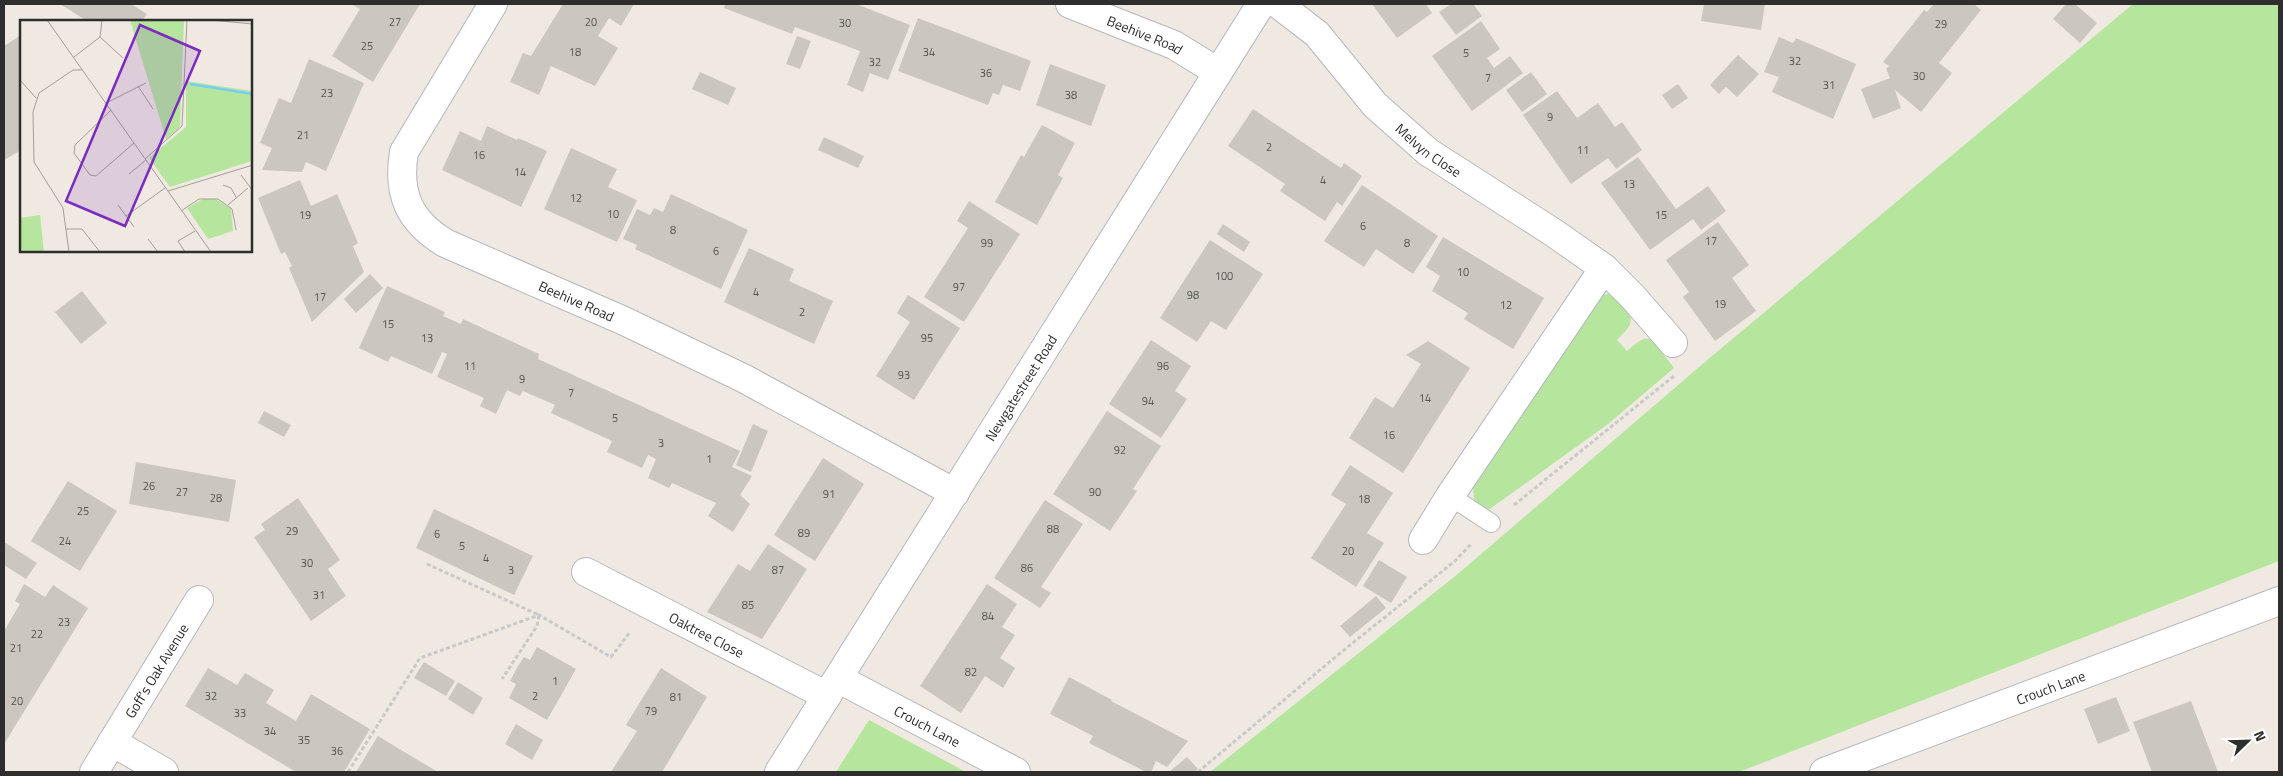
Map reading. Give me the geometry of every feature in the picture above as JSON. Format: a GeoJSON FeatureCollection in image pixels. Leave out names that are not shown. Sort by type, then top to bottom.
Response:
{"type":"FeatureCollection","features":[{"type":"Feature","properties":{"kind":"street","name":"Beehive Road"},"geometry":{"type":"LineString","coordinates":[[493,4],[404,152],[401,170],[402,189],[419,223],[428,232],[445,243],[622,320],[743,378],[955,493]]}},
{"type":"Feature","properties":{"kind":"street","name":"Beehive Road"},"geometry":{"type":"LineString","coordinates":[[1070,4],[1174,45],[1218,72]]}},
{"type":"Feature","properties":{"kind":"street","name":"Newgatestreet Road"},"geometry":{"type":"LineString","coordinates":[[779,772],[1262,4]]}},
{"type":"Feature","properties":{"kind":"street","name":"Melvyn Close"},"geometry":{"type":"LineString","coordinates":[[1278,4],[1317,34],[1375,105],[1428,152],[1554,232],[1604,268],[1634,297],[1674,344]]}},
{"type":"Feature","properties":{"kind":"street"},"geometry":{"type":"LineString","coordinates":[[1424,540],[1450,496],[1604,268]]}},
{"type":"Feature","properties":{"kind":"street","name":"Oaktree Close"},"geometry":{"type":"LineString","coordinates":[[586,572],[649,605],[833,688]]}},
{"type":"Feature","properties":{"kind":"street","name":"Goff's Oak Avenue"},"geometry":{"type":"LineString","coordinates":[[94,772],[199,600]]}},
{"type":"Feature","properties":{"kind":"street","name":"Crouch Lane"},"geometry":{"type":"LineString","coordinates":[[1824,772],[2279,601]]}},
{"type":"Feature","properties":{"kind":"street","name":"Crouch Lane"},"geometry":{"type":"LineString","coordinates":[[833,688],[1016,772]]}},
{"type":"Feature","properties":{"kind":"street"},"geometry":{"type":"LineString","coordinates":[[112,742],[164,772]]}},
{"type":"Feature","properties":{"kind":"lane"},"geometry":{"type":"LineString","coordinates":[[1450,496],[1491,523]]}},
{"type":"Feature","properties":{"kind":"path"},"geometry":{"type":"LineString","coordinates":[[427,564],[539,615],[611,657],[649,605]]}},
{"type":"Feature","properties":{"kind":"path"},"geometry":{"type":"LineString","coordinates":[[502,679],[537,626],[539,615]]}},
{"type":"Feature","properties":{"kind":"path"},"geometry":{"type":"LineString","coordinates":[[348,772],[420,658],[539,615]]}},
{"type":"Feature","properties":{"kind":"green space"},"geometry":{"type":"Polygon","coordinates":[[[2133,4],[2279,4],[2279,561],[1739,772],[1210,772],[1459,573],[1712,356],[2133,4]]]}},
{"type":"Feature","properties":{"kind":"green space"},"geometry":{"type":"Polygon","coordinates":[[[1608,294],[1617,298],[1625,305],[1631,319],[1629,326],[1617,340],[1627,351],[1642,340],[1652,340],[1674,368],[1608,424],[1487,511],[1474,500],[1473,484],[1601,295],[1608,294]]]}},
{"type":"Feature","properties":{"kind":"green space"},"geometry":{"type":"Polygon","coordinates":[[[869,720],[966,772],[836,772],[869,720]]]}},
{"type":"Feature","properties":{"kind":"building"},"geometry":{"type":"Polygon","coordinates":[[[60,4],[131,4],[147,14],[143,20],[85,20],[60,4]]]}},
{"type":"Feature","properties":{"kind":"building"},"geometry":{"type":"Polygon","coordinates":[[[351,4],[420,4],[373,82],[332,56],[360,9],[351,4]]]}},
{"type":"Feature","properties":{"kind":"building"},"geometry":{"type":"Polygon","coordinates":[[[563,4],[634,4],[621,26],[609,18],[598,36],[618,48],[595,86],[551,66],[539,95],[510,82],[523,53],[531,56],[563,4]]]}},
{"type":"Feature","properties":{"kind":"building"},"geometry":{"type":"Polygon","coordinates":[[[725,4],[856,4],[910,25],[888,80],[870,73],[863,92],[847,85],[860,51],[795,27],[792,34],[724,8],[725,4]]]}},
{"type":"Feature","properties":{"kind":"building"},"geometry":{"type":"Polygon","coordinates":[[[1372,4],[1426,4],[1432,13],[1397,38],[1372,4]]]}},
{"type":"Feature","properties":{"kind":"building"},"geometry":{"type":"Polygon","coordinates":[[[1451,4],[1473,4],[1482,16],[1456,35],[1439,12],[1451,4]]]}},
{"type":"Feature","properties":{"kind":"building"},"geometry":{"type":"Polygon","coordinates":[[[1704,4],[1765,4],[1761,30],[1701,21],[1704,4]]]}},
{"type":"Feature","properties":{"kind":"building"},"geometry":{"type":"Polygon","coordinates":[[[1934,4],[1974,4],[1981,10],[1939,63],[1952,73],[1921,112],[1895,90],[1901,108],[1873,119],[1861,89],[1890,78],[1886,69],[1889,66],[1883,62],[1924,10],[1927,12],[1934,4]]]}},
{"type":"Feature","properties":{"kind":"building"},"geometry":{"type":"Polygon","coordinates":[[[2066,4],[2075,4],[2097,23],[2080,43],[2053,19],[2066,4]]]}},
{"type":"Feature","properties":{"kind":"building"},"geometry":{"type":"Polygon","coordinates":[[[918,18],[1031,61],[1020,91],[1003,85],[999,95],[993,93],[988,105],[898,71],[918,18]]]}},
{"type":"Feature","properties":{"kind":"building"},"geometry":{"type":"Polygon","coordinates":[[[1481,21],[1500,49],[1487,58],[1494,68],[1510,56],[1523,73],[1472,111],[1432,56],[1481,21]]]}},
{"type":"Feature","properties":{"kind":"building"},"geometry":{"type":"Polygon","coordinates":[[[20,36],[20,151],[4,160],[4,46],[20,36]]]}},
{"type":"Feature","properties":{"kind":"building"},"geometry":{"type":"Polygon","coordinates":[[[797,36],[811,41],[800,69],[786,64],[797,36]]]}},
{"type":"Feature","properties":{"kind":"building"},"geometry":{"type":"Polygon","coordinates":[[[1779,37],[1793,43],[1796,38],[1856,64],[1833,119],[1772,92],[1779,77],[1764,72],[1779,37]]]}},
{"type":"Feature","properties":{"kind":"building"},"geometry":{"type":"Polygon","coordinates":[[[1738,55],[1759,74],[1737,97],[1726,87],[1719,94],[1710,85],[1738,55]]]}},
{"type":"Feature","properties":{"kind":"building"},"geometry":{"type":"Polygon","coordinates":[[[309,59],[364,83],[326,171],[306,162],[302,172],[262,170],[272,148],[260,143],[279,98],[291,103],[309,59]]]}},
{"type":"Feature","properties":{"kind":"building"},"geometry":{"type":"Polygon","coordinates":[[[1050,64],[1106,85],[1091,126],[1036,105],[1050,64]]]}},
{"type":"Feature","properties":{"kind":"building"},"geometry":{"type":"Polygon","coordinates":[[[700,72],[736,88],[728,105],[692,89],[700,72]]]}},
{"type":"Feature","properties":{"kind":"building"},"geometry":{"type":"Polygon","coordinates":[[[1531,72],[1547,94],[1522,112],[1506,90],[1531,72]]]}},
{"type":"Feature","properties":{"kind":"building"},"geometry":{"type":"Polygon","coordinates":[[[1678,84],[1688,98],[1672,109],[1662,95],[1678,84]]]}},
{"type":"Feature","properties":{"kind":"building"},"geometry":{"type":"Polygon","coordinates":[[[1557,91],[1577,118],[1598,103],[1615,127],[1622,122],[1642,150],[1616,169],[1608,158],[1571,184],[1523,115],[1557,91]]]}},
{"type":"Feature","properties":{"kind":"building"},"geometry":{"type":"Polygon","coordinates":[[[1253,109],[1341,168],[1344,163],[1362,176],[1342,206],[1337,202],[1325,221],[1280,191],[1285,184],[1228,146],[1253,109]]]}},
{"type":"Feature","properties":{"kind":"building"},"geometry":{"type":"Polygon","coordinates":[[[1042,125],[1075,143],[1058,175],[1063,178],[1037,225],[995,202],[1021,155],[1024,157],[1042,125]]]}},
{"type":"Feature","properties":{"kind":"building"},"geometry":{"type":"Polygon","coordinates":[[[487,126],[547,151],[521,207],[442,170],[460,131],[481,141],[487,126]]]}},
{"type":"Feature","properties":{"kind":"building"},"geometry":{"type":"Polygon","coordinates":[[[824,137],[864,156],[858,168],[818,150],[824,137]]]}},
{"type":"Feature","properties":{"kind":"building"},"geometry":{"type":"Polygon","coordinates":[[[571,148],[617,169],[608,187],[637,200],[617,242],[544,209],[571,148]]]}},
{"type":"Feature","properties":{"kind":"building"},"geometry":{"type":"Polygon","coordinates":[[[1638,157],[1676,209],[1708,186],[1726,211],[1701,230],[1693,219],[1650,250],[1601,183],[1638,157]]]}},
{"type":"Feature","properties":{"kind":"building"},"geometry":{"type":"Polygon","coordinates":[[[300,180],[311,206],[337,194],[358,243],[353,246],[364,272],[312,322],[289,268],[292,266],[285,252],[281,254],[258,198],[300,180]]]}},
{"type":"Feature","properties":{"kind":"building"},"geometry":{"type":"Polygon","coordinates":[[[1362,185],[1438,236],[1413,274],[1376,249],[1364,267],[1324,241],[1362,185]]]}},
{"type":"Feature","properties":{"kind":"building"},"geometry":{"type":"Polygon","coordinates":[[[671,194],[748,230],[721,289],[635,249],[637,245],[623,239],[637,209],[650,215],[654,208],[663,212],[671,194]]]}},
{"type":"Feature","properties":{"kind":"building"},"geometry":{"type":"Polygon","coordinates":[[[969,201],[1020,234],[964,322],[924,297],[968,228],[957,221],[969,201]]]}},
{"type":"Feature","properties":{"kind":"building"},"geometry":{"type":"Polygon","coordinates":[[[1718,222],[1749,265],[1732,278],[1756,311],[1715,341],[1683,297],[1689,292],[1666,260],[1718,222]]]}},
{"type":"Feature","properties":{"kind":"building"},"geometry":{"type":"Polygon","coordinates":[[[1223,224],[1250,242],[1244,252],[1217,234],[1223,224]]]}},
{"type":"Feature","properties":{"kind":"building"},"geometry":{"type":"Polygon","coordinates":[[[1443,237],[1544,298],[1513,349],[1464,319],[1468,313],[1432,291],[1440,276],[1426,267],[1443,237]]]}},
{"type":"Feature","properties":{"kind":"building"},"geometry":{"type":"Polygon","coordinates":[[[1210,240],[1263,274],[1226,330],[1211,321],[1197,342],[1160,318],[1210,240]]]}},
{"type":"Feature","properties":{"kind":"building"},"geometry":{"type":"Polygon","coordinates":[[[749,248],[794,269],[789,281],[833,301],[814,344],[724,302],[749,248]]]}},
{"type":"Feature","properties":{"kind":"building"},"geometry":{"type":"Polygon","coordinates":[[[370,274],[383,288],[356,313],[344,299],[370,274]]]}},
{"type":"Feature","properties":{"kind":"building"},"geometry":{"type":"Polygon","coordinates":[[[387,286],[445,312],[443,316],[461,324],[463,319],[539,354],[538,359],[740,451],[732,467],[752,476],[740,495],[750,504],[733,532],[708,516],[716,503],[672,483],[669,488],[648,478],[656,459],[648,455],[642,468],[607,452],[612,441],[551,413],[555,405],[523,391],[520,396],[507,390],[496,414],[480,406],[484,398],[437,377],[447,354],[442,352],[432,374],[391,356],[388,362],[359,348],[387,286]]]}},
{"type":"Feature","properties":{"kind":"building"},"geometry":{"type":"Polygon","coordinates":[[[82,291],[107,323],[81,344],[55,312],[82,291]]]}},
{"type":"Feature","properties":{"kind":"building"},"geometry":{"type":"Polygon","coordinates":[[[908,295],[960,328],[914,400],[876,376],[910,322],[897,313],[908,295]]]}},
{"type":"Feature","properties":{"kind":"building"},"geometry":{"type":"Polygon","coordinates":[[[1151,340],[1191,366],[1175,391],[1187,399],[1161,438],[1109,404],[1151,340]]]}},
{"type":"Feature","properties":{"kind":"building"},"geometry":{"type":"Polygon","coordinates":[[[1428,341],[1470,368],[1403,473],[1349,438],[1375,397],[1393,408],[1421,364],[1406,355],[1428,341]]]}},
{"type":"Feature","properties":{"kind":"building"},"geometry":{"type":"Polygon","coordinates":[[[264,411],[291,425],[284,437],[258,423],[264,411]]]}},
{"type":"Feature","properties":{"kind":"building"},"geometry":{"type":"Polygon","coordinates":[[[1107,411],[1161,446],[1133,489],[1137,491],[1110,531],[1053,494],[1107,411]]]}},
{"type":"Feature","properties":{"kind":"building"},"geometry":{"type":"Polygon","coordinates":[[[753,424],[768,431],[751,472],[736,465],[753,424]]]}},
{"type":"Feature","properties":{"kind":"building"},"geometry":{"type":"Polygon","coordinates":[[[823,458],[864,484],[815,561],[774,535],[823,458]]]}},
{"type":"Feature","properties":{"kind":"building"},"geometry":{"type":"Polygon","coordinates":[[[136,462],[236,480],[229,522],[129,504],[136,462]]]}},
{"type":"Feature","properties":{"kind":"building"},"geometry":{"type":"Polygon","coordinates":[[[1350,465],[1393,493],[1367,533],[1384,543],[1356,587],[1311,558],[1346,504],[1331,495],[1350,465]]]}},
{"type":"Feature","properties":{"kind":"building"},"geometry":{"type":"Polygon","coordinates":[[[68,481],[117,511],[80,571],[31,541],[68,481]]]}},
{"type":"Feature","properties":{"kind":"building"},"geometry":{"type":"Polygon","coordinates":[[[298,498],[340,560],[328,569],[346,596],[311,621],[254,537],[265,530],[261,524],[298,498]]]}},
{"type":"Feature","properties":{"kind":"building"},"geometry":{"type":"Polygon","coordinates":[[[1045,500],[1083,524],[1041,587],[1051,593],[1040,608],[994,578],[1045,500]]]}},
{"type":"Feature","properties":{"kind":"building"},"geometry":{"type":"Polygon","coordinates":[[[434,509],[533,556],[514,595],[416,548],[434,509]]]}},
{"type":"Feature","properties":{"kind":"building"},"geometry":{"type":"Polygon","coordinates":[[[4,542],[37,563],[26,579],[4,565],[4,542]]]}},
{"type":"Feature","properties":{"kind":"building"},"geometry":{"type":"Polygon","coordinates":[[[768,544],[807,569],[762,639],[707,612],[738,564],[750,571],[768,544]]]}},
{"type":"Feature","properties":{"kind":"building"},"geometry":{"type":"Polygon","coordinates":[[[1379,560],[1407,577],[1391,603],[1363,586],[1379,560]]]}},
{"type":"Feature","properties":{"kind":"building"},"geometry":{"type":"Polygon","coordinates":[[[24,584],[45,597],[53,585],[88,608],[4,744],[4,631],[20,604],[15,601],[24,584]]]}},
{"type":"Feature","properties":{"kind":"building"},"geometry":{"type":"Polygon","coordinates":[[[987,584],[1017,604],[1002,627],[1015,635],[1000,658],[1015,668],[1003,688],[985,676],[961,713],[920,686],[987,584]]]}},
{"type":"Feature","properties":{"kind":"building"},"geometry":{"type":"Polygon","coordinates":[[[1376,596],[1386,608],[1350,637],[1340,626],[1376,596]]]}},
{"type":"Feature","properties":{"kind":"building"},"geometry":{"type":"Polygon","coordinates":[[[537,647],[576,669],[547,720],[509,698],[516,684],[510,681],[517,668],[524,657],[530,660],[537,647]]]}},
{"type":"Feature","properties":{"kind":"building"},"geometry":{"type":"Polygon","coordinates":[[[424,662],[455,681],[446,696],[414,678],[424,662]]]}},
{"type":"Feature","properties":{"kind":"building"},"geometry":{"type":"Polygon","coordinates":[[[208,668],[237,685],[245,673],[274,690],[266,703],[296,721],[311,694],[370,729],[344,772],[296,772],[185,706],[208,668]]]}},
{"type":"Feature","properties":{"kind":"building"},"geometry":{"type":"Polygon","coordinates":[[[661,668],[707,697],[662,772],[611,772],[637,731],[626,725],[661,668]]]}},
{"type":"Feature","properties":{"kind":"building"},"geometry":{"type":"Polygon","coordinates":[[[1069,677],[1188,741],[1167,767],[1156,761],[1151,772],[1146,772],[1089,743],[1093,736],[1050,714],[1069,677]]]}},
{"type":"Feature","properties":{"kind":"building"},"geometry":{"type":"Polygon","coordinates":[[[458,682],[483,698],[473,715],[448,699],[458,682]]]}},
{"type":"Feature","properties":{"kind":"building"},"geometry":{"type":"Polygon","coordinates":[[[2116,697],[2130,731],[2098,744],[2084,709],[2116,697]]]}},
{"type":"Feature","properties":{"kind":"building"},"geometry":{"type":"Polygon","coordinates":[[[2191,701],[2218,772],[2152,772],[2133,722],[2191,701]]]}},
{"type":"Feature","properties":{"kind":"building"},"geometry":{"type":"Polygon","coordinates":[[[516,724],[543,740],[532,760],[505,744],[516,724]]]}},
{"type":"Feature","properties":{"kind":"building"},"geometry":{"type":"Polygon","coordinates":[[[378,736],[411,756],[438,772],[356,772],[378,736]]]}},
{"type":"Feature","properties":{"kind":"building"},"geometry":{"type":"Polygon","coordinates":[[[1187,757],[1198,769],[1194,772],[1169,772],[1187,757]]]}}]}
